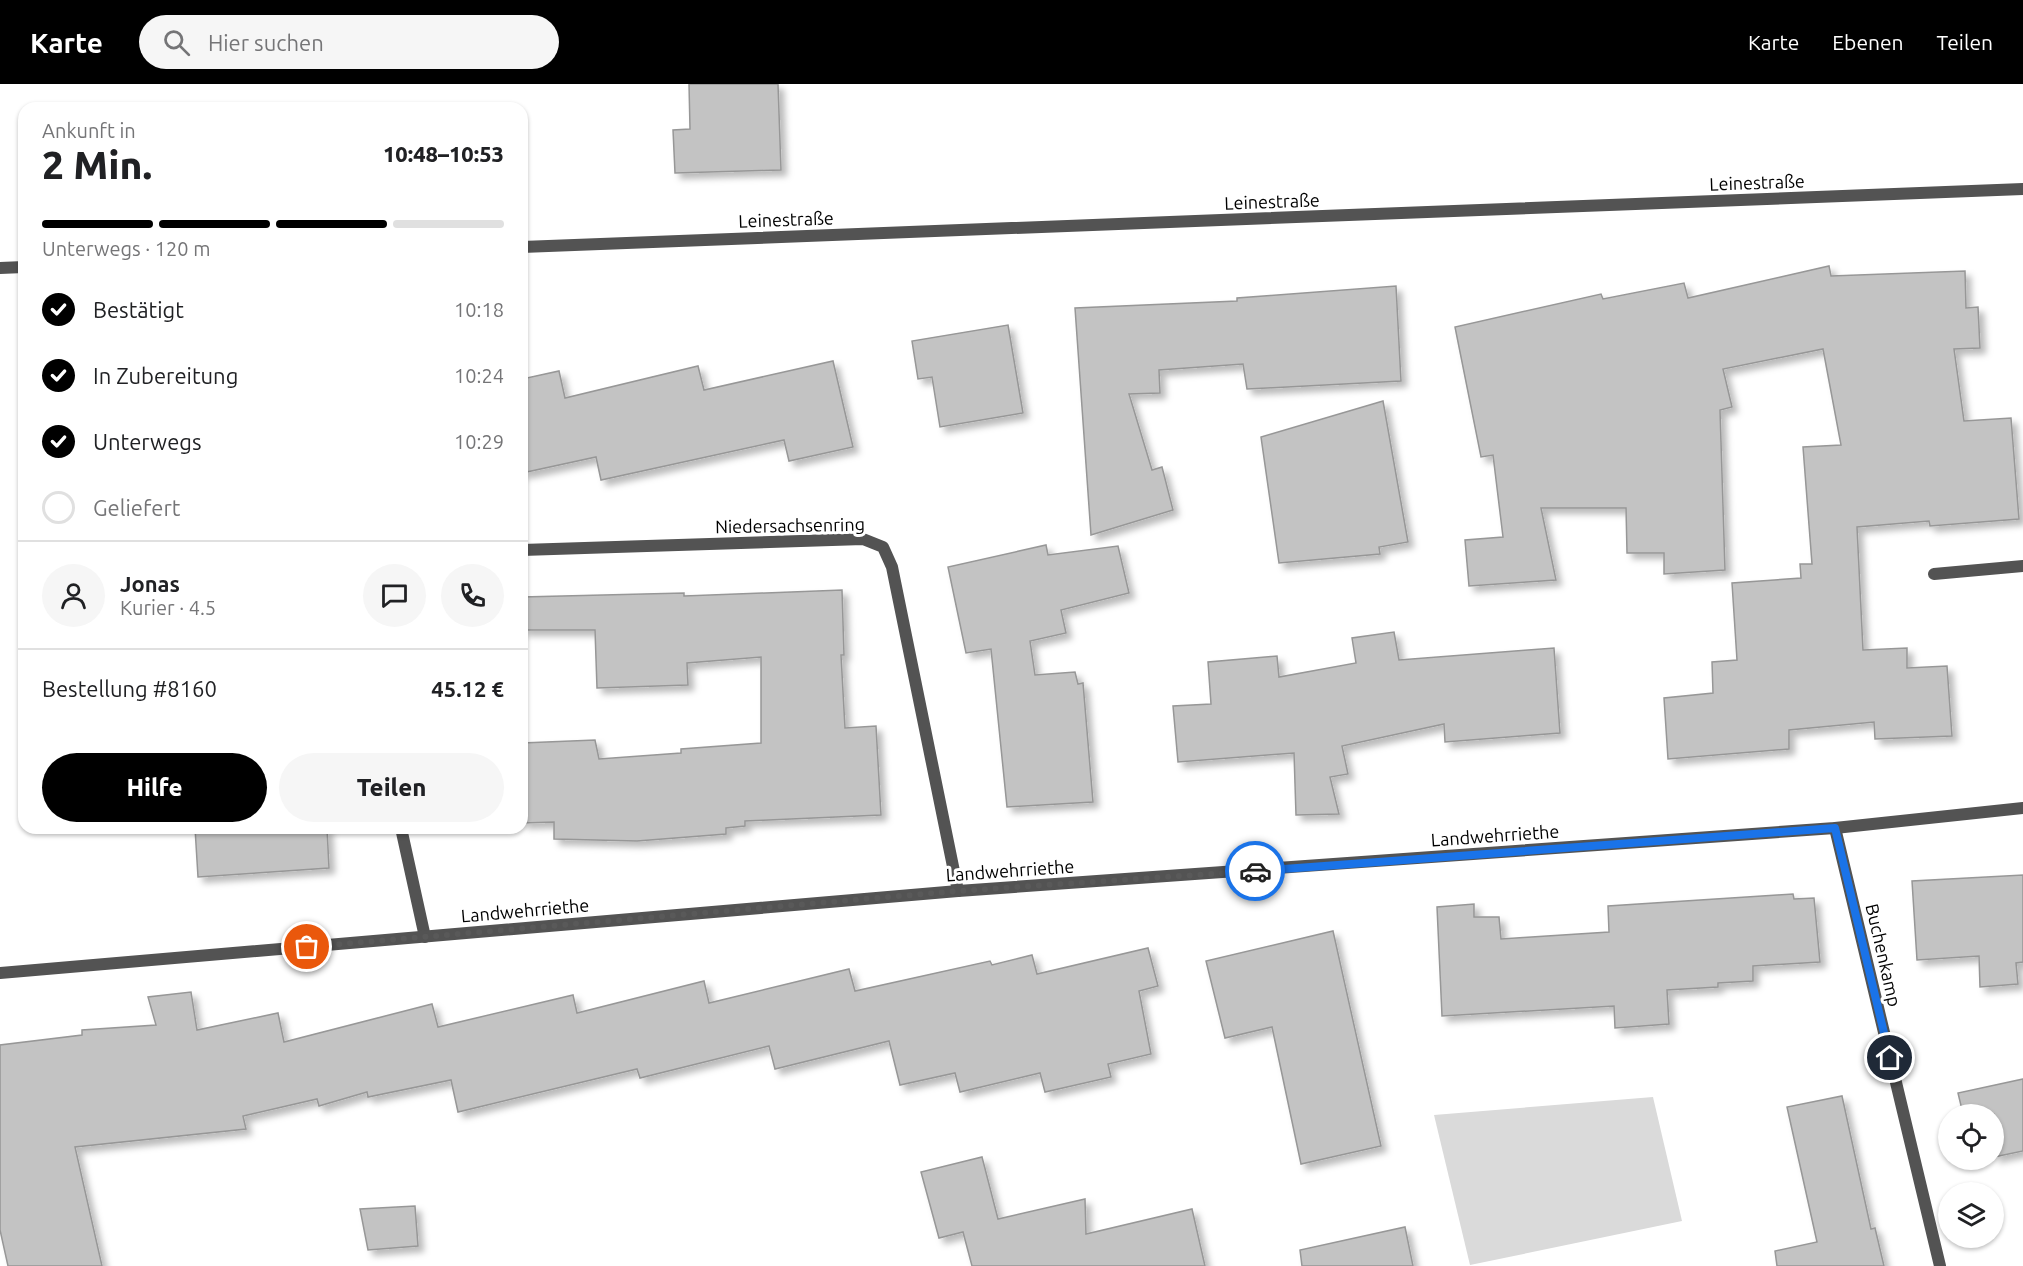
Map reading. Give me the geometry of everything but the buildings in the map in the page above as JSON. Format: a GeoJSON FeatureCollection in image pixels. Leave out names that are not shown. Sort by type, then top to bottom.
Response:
{"type":"FeatureCollection","features":[{"type":"Feature","properties":{"kind":"street","name":"Leinestraße"},"geometry":{"type":"LineString","coordinates":[[528,247],[2023,189]]}},
{"type":"Feature","properties":{"kind":"street"},"geometry":{"type":"LineString","coordinates":[[0,268],[18,267]]}},
{"type":"Feature","properties":{"kind":"street","name":"Niedersachsenring"},"geometry":{"type":"LineString","coordinates":[[528,550],[862,539],[883,547],[892,567],[958,891]]}},
{"type":"Feature","properties":{"kind":"street"},"geometry":{"type":"LineString","coordinates":[[1934,574],[2023,566]]}},
{"type":"Feature","properties":{"kind":"street","name":"Landwehrriethe"},"geometry":{"type":"LineString","coordinates":[[0,973],[958,891],[1835,828],[2023,808]]}},
{"type":"Feature","properties":{"kind":"street","name":"Buchenkamp"},"geometry":{"type":"LineString","coordinates":[[1835,828],[1940,1266]]}},
{"type":"Feature","properties":{"kind":"street"},"geometry":{"type":"LineString","coordinates":[[402,834],[425,937]]}},
{"type":"Feature","properties":{"kind":"shaded area"},"geometry":{"type":"Polygon","coordinates":[[[1653,1097],[1682,1221],[1470,1265],[1434,1115],[1653,1097]]]}},
{"type":"Feature","properties":{"kind":"way so far"},"geometry":{"type":"LineString","coordinates":[[307,947],[958,891],[1255,871]]}},
{"type":"Feature","properties":{"kind":"route"},"geometry":{"type":"LineString","coordinates":[[1255,871],[1835,828],[1890,1058]]}}]}
